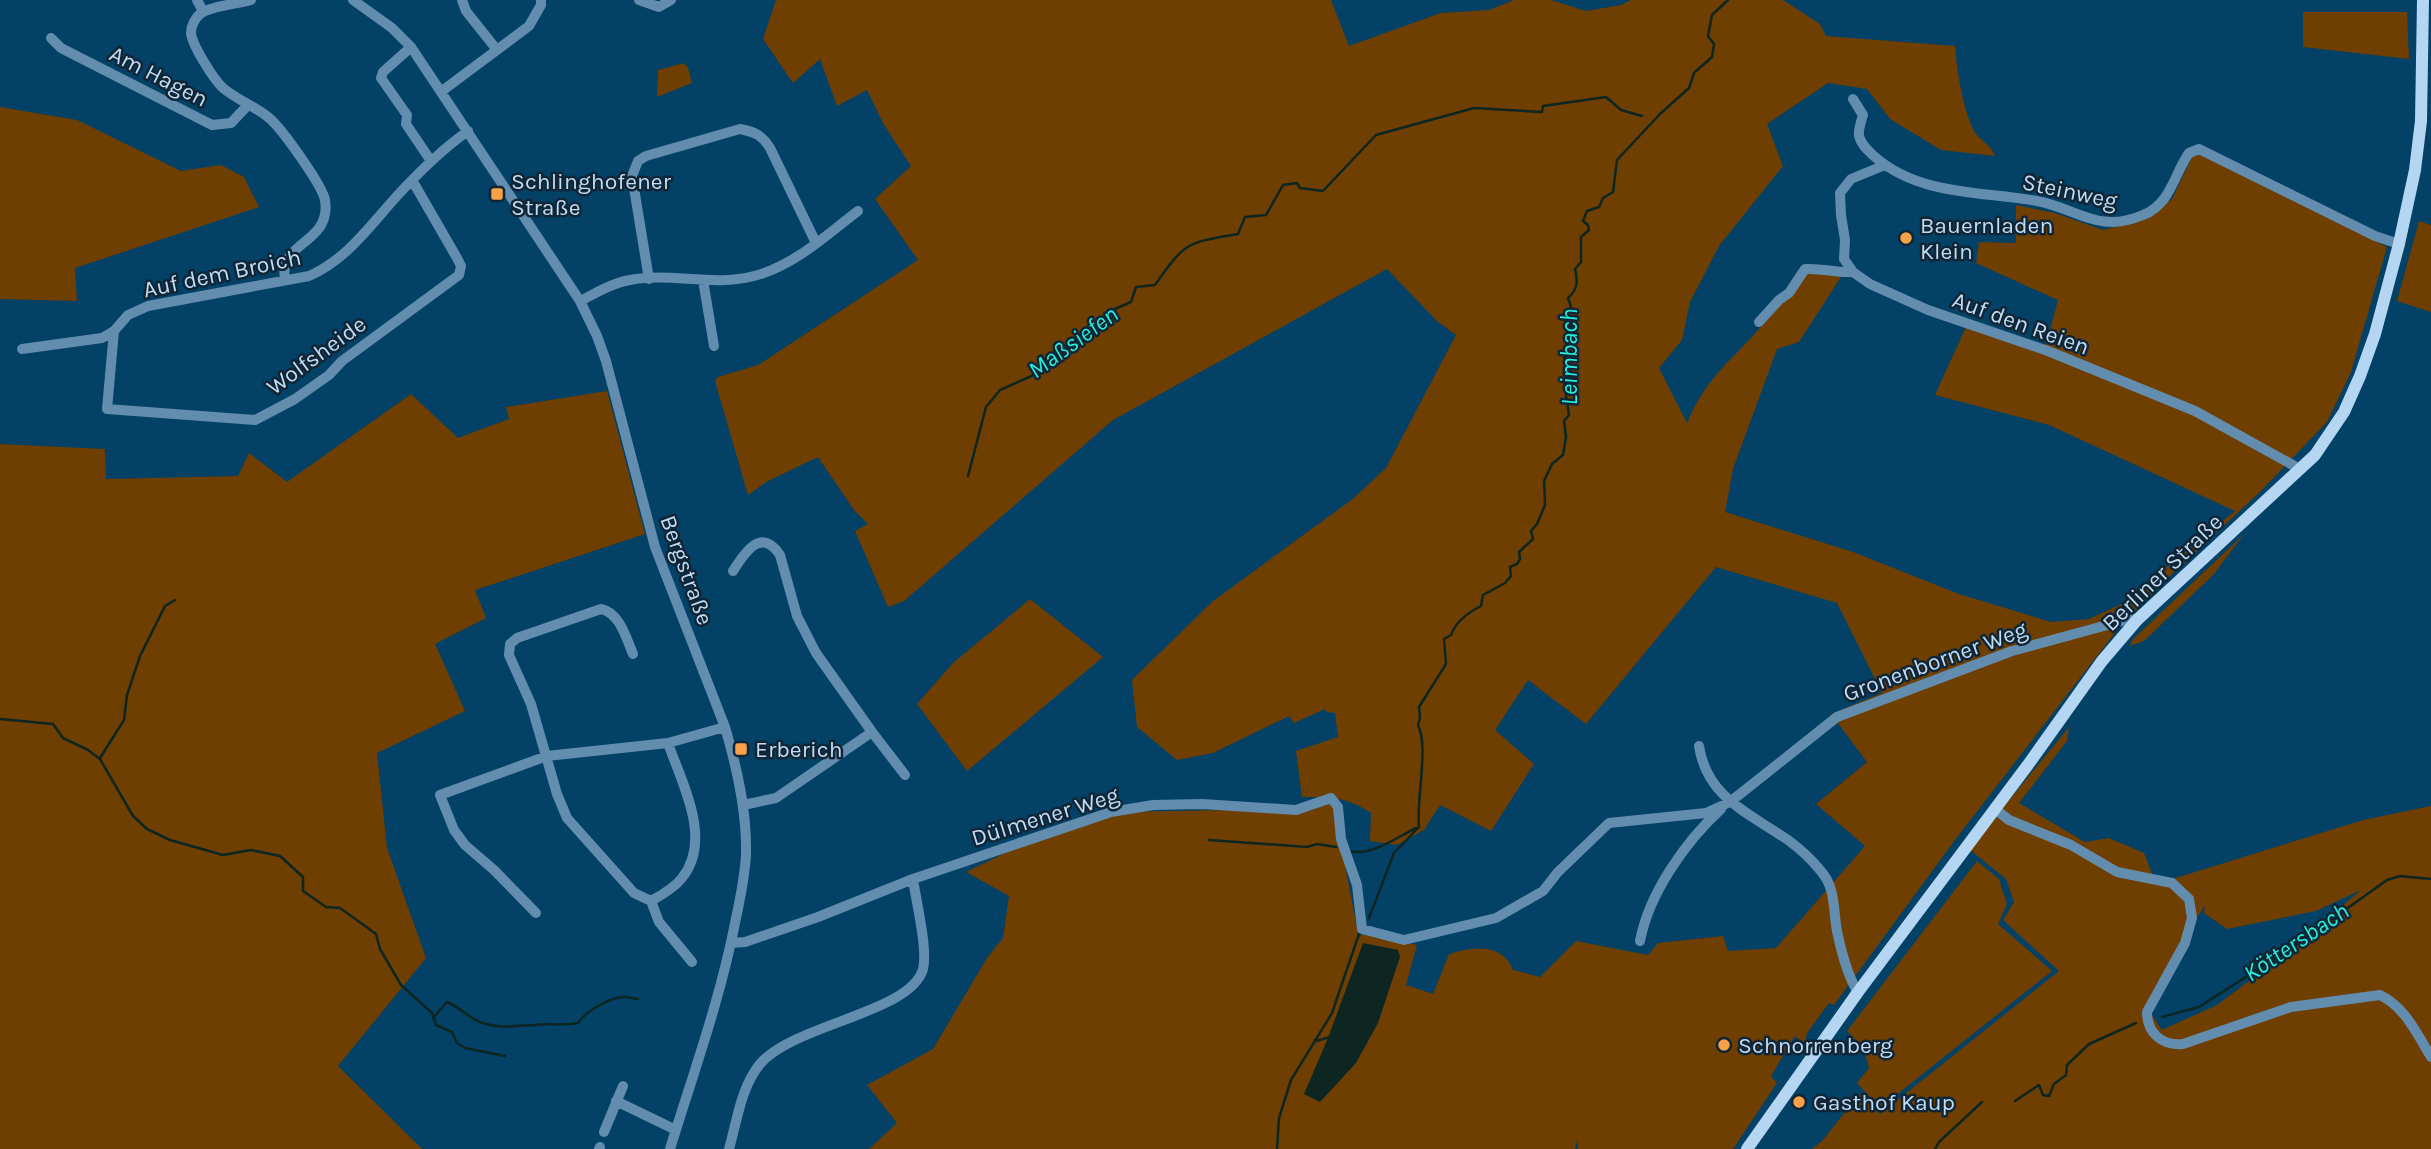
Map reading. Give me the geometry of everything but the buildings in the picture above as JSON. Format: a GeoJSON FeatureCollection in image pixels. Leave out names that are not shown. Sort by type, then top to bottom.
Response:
{"type":"FeatureCollection","features":[{"type":"Feature","properties":{"kind":"main road","name":"Berliner Straße"},"geometry":{"type":"LineString","coordinates":[[1747,1149],[1858,992],[2095,670],[2137,620],[2300,469],[2327,439],[2344,412],[2375,334],[2415,170],[2421,121],[2423,0]]}},
{"type":"Feature","properties":{"kind":"street"},"geometry":{"type":"LineString","coordinates":[[197,0],[203,11]]}},
{"type":"Feature","properties":{"kind":"street"},"geometry":{"type":"LineString","coordinates":[[251,0],[203,11],[194,19],[191,32],[204,62],[221,87],[270,118],[317,181],[325,201],[326,214],[322,226],[314,236],[288,255],[285,262],[285,279]]}},
{"type":"Feature","properties":{"kind":"street","name":"Bergstraße"},"geometry":{"type":"LineString","coordinates":[[354,0],[411,47],[580,301],[606,361],[655,547],[733,753],[743,805],[743,886],[720,987],[670,1149]]}},
{"type":"Feature","properties":{"kind":"street"},"geometry":{"type":"LineString","coordinates":[[462,0],[466,12],[497,50]]}},
{"type":"Feature","properties":{"kind":"street"},"geometry":{"type":"LineString","coordinates":[[442,91],[529,26],[541,0]]}},
{"type":"Feature","properties":{"kind":"street"},"geometry":{"type":"LineString","coordinates":[[639,0],[659,7],[671,0]]}},
{"type":"Feature","properties":{"kind":"street","name":"Am Hagen"},"geometry":{"type":"LineString","coordinates":[[51,38],[61,48],[212,125],[231,123],[248,104]]}},
{"type":"Feature","properties":{"kind":"street"},"geometry":{"type":"LineString","coordinates":[[411,47],[383,72],[381,78],[407,115],[406,124],[431,161]]}},
{"type":"Feature","properties":{"kind":"street","name":"Steinweg"},"geometry":{"type":"LineString","coordinates":[[1853,99],[1863,115],[1860,139],[1865,147],[1885,165],[1913,181],[1968,193],[2053,204],[2109,224],[2138,217],[2158,206],[2170,192],[2185,158],[2194,149],[2199,149],[2206,150],[2375,236],[2399,244]]}},
{"type":"Feature","properties":{"kind":"street"},"geometry":{"type":"LineString","coordinates":[[649,279],[632,176],[633,168],[646,156],[740,129],[763,137],[816,243]]}},
{"type":"Feature","properties":{"kind":"street","name":"Auf dem Broich"},"geometry":{"type":"LineString","coordinates":[[22,349],[102,338],[114,331],[123,318],[148,306],[309,275],[336,262],[431,161],[468,131]]}},
{"type":"Feature","properties":{"kind":"street"},"geometry":{"type":"LineString","coordinates":[[1853,272],[1844,259],[1840,194],[1851,179],[1885,165]]}},
{"type":"Feature","properties":{"kind":"street","name":"Wolfsheide"},"geometry":{"type":"LineString","coordinates":[[114,331],[107,409],[255,420],[295,399],[329,375],[342,361],[460,275],[461,266],[457,258],[412,180]]}},
{"type":"Feature","properties":{"kind":"street"},"geometry":{"type":"LineString","coordinates":[[580,301],[630,279],[731,280],[754,276],[781,266],[859,211]]}},
{"type":"Feature","properties":{"kind":"street"},"geometry":{"type":"LineString","coordinates":[[1759,322],[1789,293],[1805,270],[1822,268],[1840,273],[1853,272]]}},
{"type":"Feature","properties":{"kind":"street","name":"Auf den Reien"},"geometry":{"type":"LineString","coordinates":[[1853,272],[1870,284],[1928,310],[2048,351],[2195,411],[2300,469]]}},
{"type":"Feature","properties":{"kind":"street"},"geometry":{"type":"LineString","coordinates":[[703,280],[714,346]]}},
{"type":"Feature","properties":{"kind":"street"},"geometry":{"type":"LineString","coordinates":[[733,570],[753,545],[770,544],[776,549],[797,616],[816,653],[905,775]]}},
{"type":"Feature","properties":{"kind":"street"},"geometry":{"type":"LineString","coordinates":[[633,654],[618,621],[601,609],[529,632],[510,644],[509,655],[531,704],[557,794],[567,818],[634,893],[651,901],[659,922],[692,962]]}},
{"type":"Feature","properties":{"kind":"street","name":"Gronenborner Weg"},"geometry":{"type":"LineString","coordinates":[[1640,941],[1644,919],[1674,864],[1700,828],[1837,717],[2012,651],[2133,618],[2137,620]]}},
{"type":"Feature","properties":{"kind":"street"},"geometry":{"type":"LineString","coordinates":[[536,913],[495,870],[465,845],[454,830],[440,795],[547,756],[668,743],[725,727]]}},
{"type":"Feature","properties":{"kind":"street"},"geometry":{"type":"LineString","coordinates":[[743,805],[776,799],[872,733]]}},
{"type":"Feature","properties":{"kind":"street"},"geometry":{"type":"LineString","coordinates":[[651,901],[681,879],[693,854],[695,827],[692,811],[668,743]]}},
{"type":"Feature","properties":{"kind":"street"},"geometry":{"type":"LineString","coordinates":[[1699,746],[1702,764],[1711,781],[1730,802],[1791,842],[1822,872],[1833,895],[1837,931],[1852,984],[1858,992]]}},
{"type":"Feature","properties":{"kind":"street","name":"Dülmener Weg"},"geometry":{"type":"LineString","coordinates":[[731,943],[745,942],[818,918],[913,878],[1111,811],[1153,805],[1202,804],[1296,810],[1331,798],[1338,807],[1341,839],[1357,886],[1362,926]]}},
{"type":"Feature","properties":{"kind":"street","name":"Gronenborner Weg"},"geometry":{"type":"LineString","coordinates":[[1362,926],[1362,929],[1404,940],[1496,918],[1542,891],[1609,823],[1706,813],[1730,802]]}},
{"type":"Feature","properties":{"kind":"street"},"geometry":{"type":"LineString","coordinates":[[1995,809],[2008,820],[2071,845],[2117,872],[2172,883],[2189,899],[2192,918],[2185,943],[2147,1012],[2151,1030],[2162,1041],[2183,1044],[2291,1007],[2379,995],[2388,999],[2404,1015],[2431,1057]]}},
{"type":"Feature","properties":{"kind":"street"},"geometry":{"type":"LineString","coordinates":[[729,1149],[746,1090],[766,1058],[789,1042],[900,997],[918,979],[924,958],[913,878]]}},
{"type":"Feature","properties":{"kind":"street"},"geometry":{"type":"LineString","coordinates":[[604,1132],[622,1086]]}},
{"type":"Feature","properties":{"kind":"street"},"geometry":{"type":"LineString","coordinates":[[616,1101],[676,1130]]}},
{"type":"Feature","properties":{"kind":"shaded area"},"geometry":{"type":"Polygon","coordinates":[[[776,0],[1331,0],[1349,46],[1441,13],[1489,10],[1514,0],[1551,0],[1586,11],[1621,5],[1631,0],[1783,0],[1820,24],[1826,36],[1955,46],[1960,87],[1968,118],[1974,131],[1995,156],[1941,150],[1890,119],[1867,89],[1828,83],[1767,124],[1783,166],[1719,246],[1690,302],[1682,340],[1659,368],[1687,423],[1710,383],[1808,272],[1821,271],[1841,277],[1799,342],[1777,349],[1733,469],[1725,512],[1853,552],[1959,594],[2051,622],[2089,619],[2130,600],[2235,511],[2049,425],[1935,395],[1966,327],[2044,352],[2058,300],[1976,263],[1979,242],[2016,243],[2016,205],[2055,213],[2103,230],[2147,219],[2172,199],[2193,155],[2202,152],[2387,247],[2351,372],[2327,422],[2261,491],[2121,625],[1955,840],[1834,1005],[1829,1003],[1807,1033],[1805,1044],[1795,1036],[1771,1076],[1777,1083],[1733,1149],[1578,1149],[1577,1141],[1575,1149],[869,1149],[897,1123],[867,1085],[933,1049],[987,958],[1003,938],[1009,896],[966,872],[1005,853],[1111,812],[1287,809],[1326,799],[1338,807],[1340,839],[1359,938],[1362,934],[1417,945],[1406,985],[1433,994],[1449,954],[1467,949],[1494,951],[1508,961],[1513,970],[1540,977],[1576,941],[1648,955],[1658,943],[1723,936],[1728,951],[1776,948],[1865,846],[1816,804],[1867,762],[1831,714],[1882,693],[1837,603],[1716,567],[1586,724],[1528,680],[1495,730],[1534,764],[1491,831],[1440,805],[1424,830],[1397,845],[1370,841],[1371,813],[1338,799],[1302,797],[1296,751],[1338,737],[1335,713],[1325,709],[1294,723],[1289,716],[1213,753],[1177,760],[1137,727],[1132,680],[1213,601],[1354,498],[1386,468],[1456,335],[1437,321],[1387,269],[1113,420],[904,601],[888,607],[855,531],[868,524],[854,510],[818,457],[766,482],[748,495],[715,381],[718,377],[758,365],[918,260],[875,199],[911,166],[884,125],[867,90],[837,106],[820,59],[793,83],[763,39],[776,0]]]}},
{"type":"Feature","properties":{"kind":"shaded area"},"geometry":{"type":"Polygon","coordinates":[[[2303,12],[2407,12],[2409,59],[2303,47],[2303,12]]]}},
{"type":"Feature","properties":{"kind":"shaded area"},"geometry":{"type":"Polygon","coordinates":[[[684,63],[692,83],[657,97],[658,70],[684,63]]]}},
{"type":"Feature","properties":{"kind":"shaded area"},"geometry":{"type":"Polygon","coordinates":[[[0,107],[77,120],[181,171],[221,165],[244,177],[259,207],[75,268],[77,301],[0,299],[0,107]]]}},
{"type":"Feature","properties":{"kind":"shaded area"},"geometry":{"type":"Polygon","coordinates":[[[2419,221],[2431,225],[2431,312],[2397,301],[2419,221]]]}},
{"type":"Feature","properties":{"kind":"shaded area"},"geometry":{"type":"Polygon","coordinates":[[[607,391],[645,534],[475,590],[486,618],[435,644],[465,711],[377,753],[387,848],[426,958],[338,1066],[422,1149],[0,1149],[0,444],[105,449],[106,479],[238,476],[249,453],[287,482],[411,394],[458,438],[509,419],[506,407],[607,391]]]}},
{"type":"Feature","properties":{"kind":"shaded area"},"geometry":{"type":"Polygon","coordinates":[[[2244,534],[2214,574],[2144,641],[2130,646],[2132,640],[2244,534]]]}},
{"type":"Feature","properties":{"kind":"shaded area"},"geometry":{"type":"Polygon","coordinates":[[[1030,599],[1103,657],[967,771],[917,704],[953,663],[1030,599]]]}},
{"type":"Feature","properties":{"kind":"shaded area"},"geometry":{"type":"Polygon","coordinates":[[[2069,727],[2067,741],[2019,803],[2085,842],[2109,838],[2144,853],[2156,884],[2363,820],[2431,806],[2431,1149],[1812,1149],[1823,1140],[1859,1094],[1880,1114],[2059,971],[2003,920],[2014,902],[2006,879],[1969,849],[2069,727]],[[2361,890],[2316,911],[2227,929],[2204,913],[2205,906],[2183,936],[2146,1006],[2162,1030],[2217,1005],[2286,953],[2361,890]]]}},
{"type":"Feature","properties":{"kind":"shaded area"},"geometry":{"type":"Polygon","coordinates":[[[1977,861],[1999,879],[2007,904],[1998,924],[2052,971],[1880,1108],[1857,1083],[1869,1068],[1864,1049],[1847,1031],[1977,861]]]}},
{"type":"Feature","properties":{"kind":"shaded area"},"geometry":{"type":"Polygon","coordinates":[[[1363,943],[1398,950],[1400,957],[1378,1023],[1356,1063],[1320,1102],[1304,1094],[1363,943]]]}},
{"type":"Feature","properties":{"kind":"waterway","name":"Leimbach"},"geometry":{"type":"LineString","coordinates":[[1369,918],[1394,853],[1419,827],[1422,760],[1419,707],[1446,664],[1444,639],[1451,635],[1463,618],[1481,606],[1483,595],[1505,583],[1511,576],[1510,567],[1517,564],[1520,559],[1519,552],[1533,539],[1531,531],[1545,505],[1544,481],[1552,464],[1563,455],[1566,437],[1564,421],[1569,415],[1564,381],[1571,372],[1564,358],[1573,338],[1569,331],[1572,322],[1566,313],[1571,307],[1568,298],[1576,285],[1575,269],[1581,262],[1581,237],[1589,230],[1583,221],[1587,211],[1599,207],[1603,198],[1613,192],[1617,160],[1660,114],[1689,88],[1694,73],[1712,57],[1714,44],[1708,36],[1712,15],[1728,0]]}},
{"type":"Feature","properties":{"kind":"waterway","name":"Maßsiefen"},"geometry":{"type":"LineString","coordinates":[[968,476],[986,407],[1000,390],[1036,374],[1048,360],[1083,336],[1115,309],[1131,302],[1136,287],[1155,285],[1174,260],[1189,246],[1238,234],[1245,217],[1266,215],[1283,185],[1297,183],[1300,188],[1323,191],[1376,135],[1474,108],[1542,112],[1543,106],[1606,97],[1621,110],[1642,116]]}},
{"type":"Feature","properties":{"kind":"waterway"},"geometry":{"type":"LineString","coordinates":[[100,758],[124,720],[127,695],[140,656],[165,606],[175,600]]}},
{"type":"Feature","properties":{"kind":"waterway"},"geometry":{"type":"LineString","coordinates":[[0,719],[53,724],[63,738],[88,750],[100,759],[133,816],[147,829],[170,840],[223,855],[251,850],[280,856],[303,877],[303,891],[326,907],[340,908],[376,934],[380,949],[401,985],[432,1013],[436,1025],[452,1032],[457,1043],[465,1048],[505,1056]]}},
{"type":"Feature","properties":{"kind":"waterway"},"geometry":{"type":"LineString","coordinates":[[1349,851],[1375,849],[1416,828]]}},
{"type":"Feature","properties":{"kind":"waterway"},"geometry":{"type":"LineString","coordinates":[[1209,840],[1336,847]]}},
{"type":"Feature","properties":{"kind":"waterway","name":"Köttersbach"},"geometry":{"type":"LineString","coordinates":[[2162,1017],[2199,1007],[2300,942],[2387,880],[2400,876],[2431,879]]}},
{"type":"Feature","properties":{"kind":"waterway","name":"Leimbach"},"geometry":{"type":"LineString","coordinates":[[1277,1149],[1279,1118],[1291,1080],[1332,1013],[1359,934]]}},
{"type":"Feature","properties":{"kind":"waterway"},"geometry":{"type":"LineString","coordinates":[[435,1016],[447,1002],[476,1020],[494,1026],[572,1024],[578,1023],[592,1010],[612,999],[638,999]]}},
{"type":"Feature","properties":{"kind":"waterway","name":"Köttersbach"},"geometry":{"type":"LineString","coordinates":[[2015,1101],[2039,1085],[2043,1095],[2049,1096],[2054,1084],[2066,1075],[2067,1065],[2089,1044],[2136,1023]]}},
{"type":"Feature","properties":{"kind":"waterway","name":"Leimbach"},"geometry":{"type":"LineString","coordinates":[[1316,1041],[1330,1037]]}},
{"type":"Feature","properties":{"kind":"waterway","name":"Köttersbach"},"geometry":{"type":"LineString","coordinates":[[1935,1149],[1939,1142],[1982,1102]]}},
{"type":"Feature","properties":{"kind":"place","name":"Schlinghofener Straße"},"geometry":{"type":"Point","coordinates":[497,194]}},
{"type":"Feature","properties":{"kind":"place","name":"Bauernladen Klein"},"geometry":{"type":"Point","coordinates":[1906,238]}},
{"type":"Feature","properties":{"kind":"place","name":"Erberich"},"geometry":{"type":"Point","coordinates":[741,749]}},
{"type":"Feature","properties":{"kind":"place","name":"Schnorrenberg"},"geometry":{"type":"Point","coordinates":[1724,1045]}},
{"type":"Feature","properties":{"kind":"place","name":"Gasthof Kaup"},"geometry":{"type":"Point","coordinates":[1799,1102]}}]}
